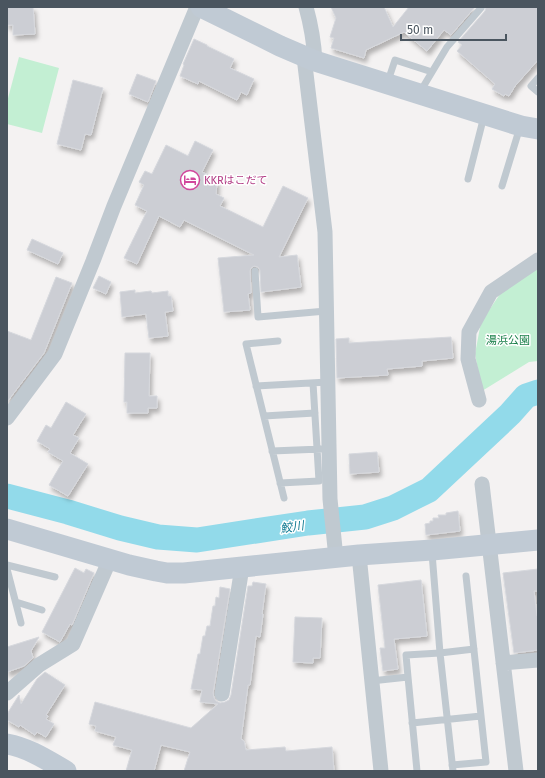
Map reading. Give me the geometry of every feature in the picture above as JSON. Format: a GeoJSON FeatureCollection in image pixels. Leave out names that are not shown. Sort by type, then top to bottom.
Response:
{"type":"FeatureCollection","features":[{"type":"Feature","properties":{"kind":"street"},"geometry":{"type":"LineString","coordinates":[[7,418],[55,354],[114,206],[197,7]]}},
{"type":"Feature","properties":{"kind":"street"},"geometry":{"type":"LineString","coordinates":[[201,7],[310,59],[529,127]]}},
{"type":"Feature","properties":{"kind":"street"},"geometry":{"type":"LineString","coordinates":[[306,7],[311,23],[314,46],[310,59],[325,232],[326,311],[320,383],[323,448],[335,550]]}},
{"type":"Feature","properties":{"kind":"street"},"geometry":{"type":"LineString","coordinates":[[479,400],[468,359],[469,332],[491,292],[538,260]]}},
{"type":"Feature","properties":{"kind":"street"},"geometry":{"type":"LineString","coordinates":[[482,484],[516,771]]}},
{"type":"Feature","properties":{"kind":"street"},"geometry":{"type":"LineString","coordinates":[[8,531],[143,569],[167,573],[184,573],[242,567],[335,550],[359,555],[538,540]]}},
{"type":"Feature","properties":{"kind":"street"},"geometry":{"type":"LineString","coordinates":[[359,555],[381,771]]}},
{"type":"Feature","properties":{"kind":"street"},"geometry":{"type":"LineString","coordinates":[[7,693],[39,665],[73,644],[110,559]]}},
{"type":"Feature","properties":{"kind":"street"},"geometry":{"type":"LineString","coordinates":[[222,694],[242,567]]}},
{"type":"Feature","properties":{"kind":"street"},"geometry":{"type":"LineString","coordinates":[[503,663],[538,660]]}},
{"type":"Feature","properties":{"kind":"street"},"geometry":{"type":"LineString","coordinates":[[7,744],[32,752],[66,771]]}},
{"type":"Feature","properties":{"kind":"lane"},"geometry":{"type":"LineString","coordinates":[[419,94],[447,46],[481,8]]}},
{"type":"Feature","properties":{"kind":"lane"},"geometry":{"type":"LineString","coordinates":[[388,84],[395,60],[432,72]]}},
{"type":"Feature","properties":{"kind":"lane"},"geometry":{"type":"LineString","coordinates":[[538,78],[531,86],[538,92]]}},
{"type":"Feature","properties":{"kind":"lane"},"geometry":{"type":"LineString","coordinates":[[468,179],[485,114]]}},
{"type":"Feature","properties":{"kind":"lane"},"geometry":{"type":"LineString","coordinates":[[502,186],[529,127]]}},
{"type":"Feature","properties":{"kind":"lane"},"geometry":{"type":"LineString","coordinates":[[255,271],[258,317],[326,311]]}},
{"type":"Feature","properties":{"kind":"lane"},"geometry":{"type":"LineString","coordinates":[[278,342],[246,344],[284,498]]}},
{"type":"Feature","properties":{"kind":"lane"},"geometry":{"type":"LineString","coordinates":[[256,386],[320,383],[315,413],[323,448],[319,481],[280,483]]}},
{"type":"Feature","properties":{"kind":"lane"},"geometry":{"type":"LineString","coordinates":[[264,416],[315,413]]}},
{"type":"Feature","properties":{"kind":"lane"},"geometry":{"type":"LineString","coordinates":[[272,451],[323,448]]}},
{"type":"Feature","properties":{"kind":"lane"},"geometry":{"type":"LineString","coordinates":[[432,550],[440,652],[453,768],[473,767],[486,762],[466,576]]}},
{"type":"Feature","properties":{"kind":"lane"},"geometry":{"type":"LineString","coordinates":[[7,564],[55,577]]}},
{"type":"Feature","properties":{"kind":"lane"},"geometry":{"type":"LineString","coordinates":[[7,569],[21,623]]}},
{"type":"Feature","properties":{"kind":"lane"},"geometry":{"type":"LineString","coordinates":[[16,602],[42,610]]}},
{"type":"Feature","properties":{"kind":"lane"},"geometry":{"type":"LineString","coordinates":[[417,771],[406,655],[474,649]]}},
{"type":"Feature","properties":{"kind":"lane"},"geometry":{"type":"LineString","coordinates":[[371,681],[408,677]]}},
{"type":"Feature","properties":{"kind":"lane"},"geometry":{"type":"LineString","coordinates":[[412,723],[481,716]]}},
{"type":"Feature","properties":{"kind":"green space"},"geometry":{"type":"Polygon","coordinates":[[[19,57],[59,68],[42,133],[7,124],[7,102],[19,57]]]}},
{"type":"Feature","properties":{"kind":"green space","name":"湯浜公園"},"geometry":{"type":"Polygon","coordinates":[[[538,266],[538,361],[529,362],[482,391],[475,354],[481,322],[500,294],[538,266]]]}},
{"type":"Feature","properties":{"kind":"building"},"geometry":{"type":"Polygon","coordinates":[[[7,7],[33,7],[35,34],[13,35],[13,25],[7,25],[7,7]]]}},
{"type":"Feature","properties":{"kind":"building"},"geometry":{"type":"Polygon","coordinates":[[[331,7],[384,7],[393,27],[409,7],[475,7],[451,35],[444,30],[427,51],[404,32],[366,50],[364,58],[331,48],[334,38],[330,37],[336,18],[331,7]]]}},
{"type":"Feature","properties":{"kind":"building"},"geometry":{"type":"Polygon","coordinates":[[[486,7],[538,7],[538,60],[515,86],[509,96],[505,94],[504,96],[492,89],[495,84],[457,51],[462,45],[458,42],[485,11],[486,7]]]}},
{"type":"Feature","properties":{"kind":"building"},"geometry":{"type":"Polygon","coordinates":[[[194,39],[234,59],[230,68],[254,79],[247,95],[241,92],[237,100],[199,81],[198,84],[180,76],[184,65],[183,64],[194,39]]]}},
{"type":"Feature","properties":{"kind":"building"},"geometry":{"type":"Polygon","coordinates":[[[137,74],[156,81],[148,102],[129,94],[137,74]]]}},
{"type":"Feature","properties":{"kind":"building"},"geometry":{"type":"Polygon","coordinates":[[[73,80],[103,88],[91,135],[85,134],[81,150],[57,144],[73,80]]]}},
{"type":"Feature","properties":{"kind":"building","name":"KKRはこだて"},"geometry":{"type":"Polygon","coordinates":[[[195,141],[213,150],[202,172],[214,178],[217,182],[216,194],[224,198],[220,206],[263,227],[283,186],[308,198],[279,257],[297,255],[301,287],[261,292],[260,270],[258,267],[254,266],[250,271],[251,293],[248,294],[250,310],[224,312],[218,258],[254,255],[184,220],[180,227],[159,216],[137,264],[124,258],[147,211],[135,205],[144,185],[139,182],[145,171],[152,174],[166,145],[188,156],[195,141]]]}},
{"type":"Feature","properties":{"kind":"building"},"geometry":{"type":"Polygon","coordinates":[[[32,239],[63,253],[58,264],[27,250],[32,239]]]}},
{"type":"Feature","properties":{"kind":"building"},"geometry":{"type":"Polygon","coordinates":[[[99,276],[111,282],[106,294],[93,288],[99,276]]]}},
{"type":"Feature","properties":{"kind":"building"},"geometry":{"type":"Polygon","coordinates":[[[56,277],[72,283],[44,353],[7,402],[7,331],[31,340],[56,277]]]}},
{"type":"Feature","properties":{"kind":"building"},"geometry":{"type":"Polygon","coordinates":[[[135,290],[135,293],[168,291],[168,296],[171,296],[173,311],[165,312],[168,336],[149,338],[146,314],[122,317],[120,292],[135,290]]]}},
{"type":"Feature","properties":{"kind":"building"},"geometry":{"type":"Polygon","coordinates":[[[451,337],[453,358],[422,361],[422,366],[387,369],[388,375],[337,378],[336,339],[349,338],[349,343],[451,337]]]}},
{"type":"Feature","properties":{"kind":"building"},"geometry":{"type":"Polygon","coordinates":[[[125,353],[150,353],[149,396],[157,396],[157,408],[148,408],[148,413],[127,413],[127,402],[124,402],[125,353]]]}},
{"type":"Feature","properties":{"kind":"building"},"geometry":{"type":"Polygon","coordinates":[[[66,402],[86,414],[73,435],[79,438],[70,453],[88,464],[68,496],[49,485],[63,461],[48,452],[50,449],[37,441],[46,425],[51,428],[66,402]]]}},
{"type":"Feature","properties":{"kind":"building"},"geometry":{"type":"Polygon","coordinates":[[[377,452],[379,472],[350,474],[349,454],[377,452]]]}},
{"type":"Feature","properties":{"kind":"building"},"geometry":{"type":"Polygon","coordinates":[[[458,511],[460,531],[426,535],[425,524],[433,521],[433,518],[439,518],[438,515],[446,515],[446,513],[458,511]]]}},
{"type":"Feature","properties":{"kind":"building"},"geometry":{"type":"Polygon","coordinates":[[[75,568],[84,573],[86,569],[94,573],[72,625],[70,624],[60,642],[42,632],[75,568]]]}},
{"type":"Feature","properties":{"kind":"building"},"geometry":{"type":"Polygon","coordinates":[[[538,569],[538,591],[534,591],[538,616],[538,650],[514,653],[503,573],[538,569]]]}},
{"type":"Feature","properties":{"kind":"building"},"geometry":{"type":"Polygon","coordinates":[[[421,580],[427,636],[394,639],[398,669],[383,671],[380,648],[385,648],[378,585],[421,580]]]}},
{"type":"Feature","properties":{"kind":"building"},"geometry":{"type":"Polygon","coordinates":[[[253,582],[266,584],[260,637],[256,636],[241,739],[244,741],[246,750],[285,747],[286,751],[332,747],[334,771],[184,771],[190,752],[161,745],[154,771],[126,771],[132,750],[113,745],[116,737],[95,731],[96,726],[89,724],[95,702],[191,728],[218,704],[200,702],[202,690],[191,689],[203,636],[205,636],[207,626],[210,626],[213,606],[215,606],[216,597],[219,598],[220,587],[230,589],[213,693],[216,701],[220,703],[229,700],[248,586],[252,586],[253,582]]]}},
{"type":"Feature","properties":{"kind":"building"},"geometry":{"type":"Polygon","coordinates":[[[295,617],[322,618],[320,658],[313,658],[313,663],[293,662],[295,617]]]}},
{"type":"Feature","properties":{"kind":"building"},"geometry":{"type":"Polygon","coordinates":[[[39,637],[31,651],[33,658],[24,666],[7,672],[7,647],[39,637]]]}},
{"type":"Feature","properties":{"kind":"building"},"geometry":{"type":"Polygon","coordinates":[[[45,672],[65,685],[46,715],[48,716],[46,719],[54,724],[46,737],[37,732],[35,735],[20,725],[19,727],[7,720],[7,714],[19,695],[21,704],[37,679],[45,672]]]}},
{"type":"Feature","properties":{"kind":"waterway","name":"鮫川"},"geometry":{"type":"LineString","coordinates":[[7,496],[68,512],[120,528],[158,537],[197,540],[308,523],[365,517],[393,508],[429,490],[510,414],[526,396],[538,392]]}},
{"type":"Feature","properties":{"kind":"place","name":"KKRはこだて"},"geometry":{"type":"Point","coordinates":[190,180]}}]}
